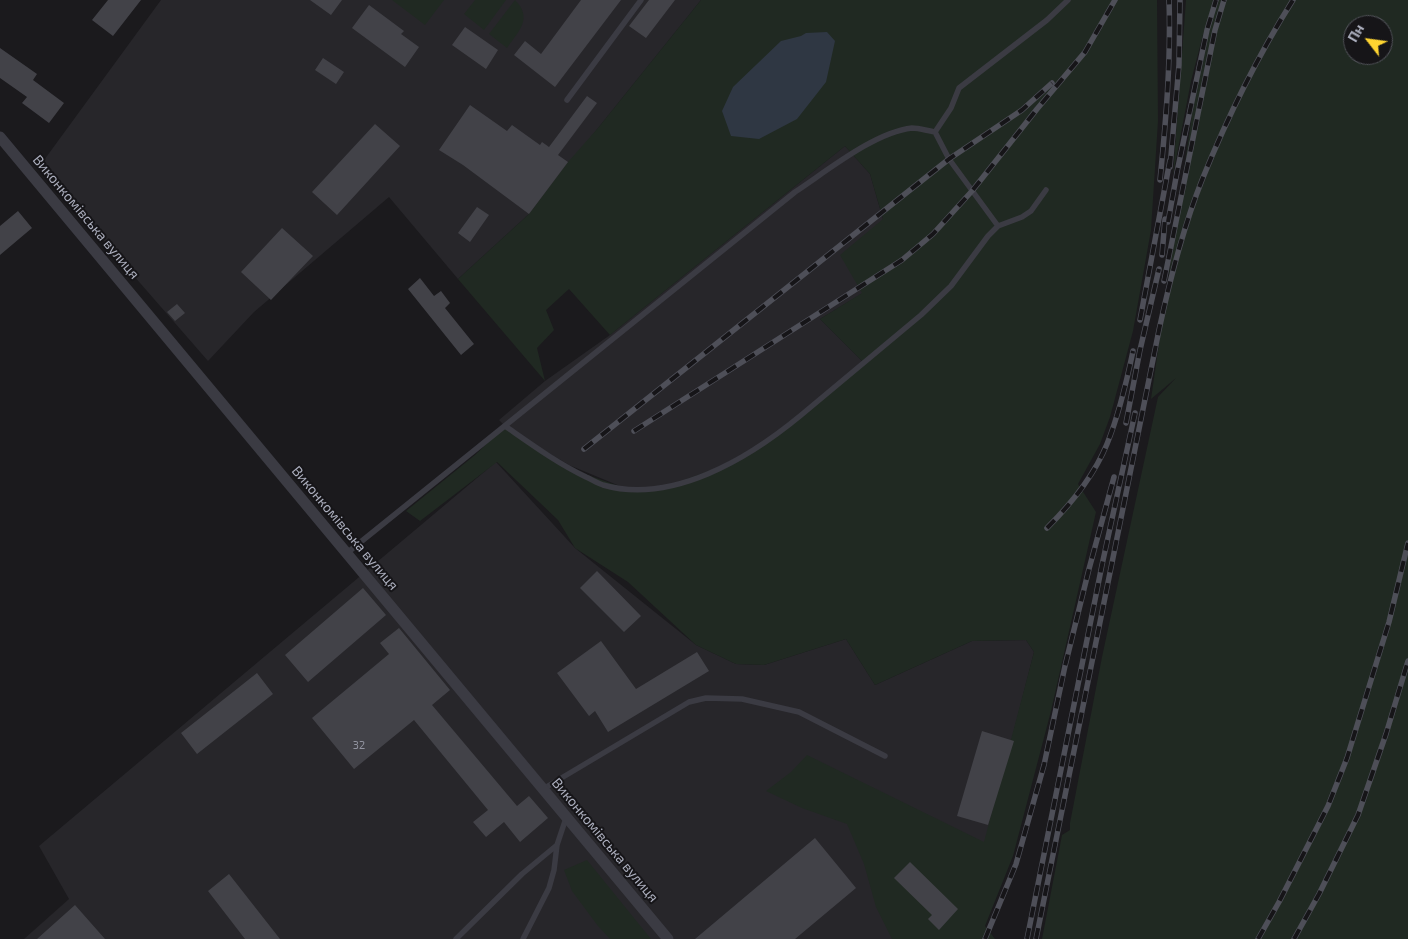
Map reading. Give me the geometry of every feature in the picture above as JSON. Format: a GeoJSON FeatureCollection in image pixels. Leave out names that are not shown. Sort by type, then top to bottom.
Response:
{"type":"FeatureCollection","features":[{"type":"Feature","properties":{"kind":"street","name":"Виконкомівська вулиця"},"geometry":{"type":"LineString","coordinates":[[0,137],[668,939]]}},
{"type":"Feature","properties":{"kind":"lane"},"geometry":{"type":"LineString","coordinates":[[567,100],[641,0]]}},
{"type":"Feature","properties":{"kind":"lane"},"geometry":{"type":"LineString","coordinates":[[935,132],[951,108],[959,88],[1047,20],[1068,0]]}},
{"type":"Feature","properties":{"kind":"lane"},"geometry":{"type":"LineString","coordinates":[[347,553],[795,192],[868,143],[898,131],[914,128],[935,132]]}},
{"type":"Feature","properties":{"kind":"lane"},"geometry":{"type":"LineString","coordinates":[[935,132],[949,159],[998,226]]}},
{"type":"Feature","properties":{"kind":"lane"},"geometry":{"type":"LineString","coordinates":[[505,426],[568,468],[602,485],[638,490],[670,486],[697,478],[742,457],[783,430],[921,316],[951,286],[988,236],[998,226],[1032,211],[1046,190]]}},
{"type":"Feature","properties":{"kind":"lane"},"geometry":{"type":"LineString","coordinates":[[543,789],[689,702],[706,698],[742,699],[799,712],[885,756]]}},
{"type":"Feature","properties":{"kind":"lane"},"geometry":{"type":"LineString","coordinates":[[523,939],[549,888],[554,870],[556,845],[566,817]]}},
{"type":"Feature","properties":{"kind":"lane"},"geometry":{"type":"LineString","coordinates":[[456,939],[522,874],[556,845]]}},
{"type":"Feature","properties":{"kind":"shaded area"},"geometry":{"type":"Polygon","coordinates":[[[161,0],[701,0],[529,214],[458,279],[389,197],[254,312],[208,361],[39,167],[161,0]]]}},
{"type":"Feature","properties":{"kind":"shaded area"},"geometry":{"type":"Polygon","coordinates":[[[392,0],[444,0],[425,25],[392,0]]]}},
{"type":"Feature","properties":{"kind":"shaded area"},"geometry":{"type":"Polygon","coordinates":[[[475,0],[506,0],[484,30],[464,14],[475,0]]]}},
{"type":"Feature","properties":{"kind":"shaded area"},"geometry":{"type":"Polygon","coordinates":[[[515,0],[523,13],[524,19],[520,30],[507,48],[489,34],[515,0]]]}},
{"type":"Feature","properties":{"kind":"shaded area"},"geometry":{"type":"Polygon","coordinates":[[[701,0],[1157,0],[1158,121],[1151,230],[1133,331],[1110,417],[1100,444],[1078,484],[1096,512],[1051,711],[1013,856],[985,926],[995,939],[892,939],[876,907],[864,864],[847,824],[802,808],[766,791],[791,772],[807,755],[984,842],[1034,652],[1026,640],[972,641],[875,685],[846,639],[764,665],[736,664],[696,645],[628,582],[575,548],[558,520],[497,462],[420,521],[406,511],[475,455],[505,426],[568,468],[627,489],[664,487],[720,467],[770,438],[864,363],[820,319],[862,293],[840,255],[883,219],[870,174],[845,146],[610,335],[569,289],[546,310],[554,330],[537,348],[545,381],[458,279],[529,214],[568,162],[598,128],[701,0]]]}},
{"type":"Feature","properties":{"kind":"shaded area"},"geometry":{"type":"Polygon","coordinates":[[[1186,0],[1408,0],[1408,939],[1042,939],[1062,835],[1070,830],[1102,657],[1158,397],[1176,378],[1151,399],[1204,31],[1191,81],[1173,175],[1186,0]]]}},
{"type":"Feature","properties":{"kind":"shaded area"},"geometry":{"type":"Polygon","coordinates":[[[845,146],[870,174],[883,219],[863,293],[820,319],[864,363],[770,438],[720,467],[670,486],[627,489],[569,465],[508,429],[499,420],[545,381],[610,335],[845,146]]]}},
{"type":"Feature","properties":{"kind":"shaded area"},"geometry":{"type":"Polygon","coordinates":[[[496,462],[575,548],[696,645],[736,664],[764,665],[846,639],[875,685],[972,641],[1026,640],[1034,652],[961,939],[24,939],[69,899],[39,846],[496,462]]]}},
{"type":"Feature","properties":{"kind":"shaded area"},"geometry":{"type":"Polygon","coordinates":[[[587,860],[651,939],[610,939],[598,926],[572,891],[564,870],[587,860]]]}},
{"type":"Feature","properties":{"kind":"water"},"geometry":{"type":"Polygon","coordinates":[[[827,32],[835,41],[826,82],[797,119],[759,139],[731,136],[722,111],[733,87],[781,41],[806,33],[827,32]]]}},
{"type":"Feature","properties":{"kind":"building"},"geometry":{"type":"Polygon","coordinates":[[[108,0],[141,0],[113,36],[92,20],[108,0]]]}},
{"type":"Feature","properties":{"kind":"building"},"geometry":{"type":"Polygon","coordinates":[[[310,0],[342,0],[331,15],[310,0]]]}},
{"type":"Feature","properties":{"kind":"building"},"geometry":{"type":"Polygon","coordinates":[[[581,0],[621,0],[555,87],[514,55],[525,41],[541,54],[581,0]]]}},
{"type":"Feature","properties":{"kind":"building"},"geometry":{"type":"Polygon","coordinates":[[[649,0],[675,0],[646,38],[629,26],[649,0]]]}},
{"type":"Feature","properties":{"kind":"building"},"geometry":{"type":"Polygon","coordinates":[[[369,5],[404,31],[401,34],[419,47],[405,67],[352,28],[369,5]]]}},
{"type":"Feature","properties":{"kind":"building"},"geometry":{"type":"Polygon","coordinates":[[[465,27],[498,50],[486,69],[452,45],[465,27]]]}},
{"type":"Feature","properties":{"kind":"building"},"geometry":{"type":"Polygon","coordinates":[[[0,48],[37,74],[33,80],[64,103],[49,123],[22,103],[27,97],[0,78],[0,48]]]}},
{"type":"Feature","properties":{"kind":"building"},"geometry":{"type":"Polygon","coordinates":[[[323,58],[344,72],[336,84],[315,70],[323,58]]]}},
{"type":"Feature","properties":{"kind":"building"},"geometry":{"type":"Polygon","coordinates":[[[587,96],[597,103],[558,155],[568,162],[529,214],[463,165],[439,150],[470,105],[507,131],[512,125],[540,145],[542,142],[549,147],[587,96]]]}},
{"type":"Feature","properties":{"kind":"building"},"geometry":{"type":"Polygon","coordinates":[[[375,124],[400,146],[337,215],[312,192],[375,124]]]}},
{"type":"Feature","properties":{"kind":"building"},"geometry":{"type":"Polygon","coordinates":[[[477,207],[489,215],[470,242],[458,233],[477,207]]]}},
{"type":"Feature","properties":{"kind":"building"},"geometry":{"type":"Polygon","coordinates":[[[18,211],[32,228],[0,255],[0,226],[18,211]]]}},
{"type":"Feature","properties":{"kind":"building"},"geometry":{"type":"Polygon","coordinates":[[[282,228],[313,256],[271,300],[241,272],[282,228]]]}},
{"type":"Feature","properties":{"kind":"building"},"geometry":{"type":"Polygon","coordinates":[[[420,278],[434,296],[441,291],[450,303],[445,308],[474,344],[461,355],[408,289],[420,278]]]}},
{"type":"Feature","properties":{"kind":"building"},"geometry":{"type":"Polygon","coordinates":[[[177,304],[185,313],[175,321],[167,312],[177,304]]]}},
{"type":"Feature","properties":{"kind":"building"},"geometry":{"type":"Polygon","coordinates":[[[597,571],[641,616],[624,632],[580,588],[597,571]]]}},
{"type":"Feature","properties":{"kind":"building"},"geometry":{"type":"Polygon","coordinates":[[[363,588],[386,615],[308,682],[285,655],[363,588]]]}},
{"type":"Feature","properties":{"kind":"building"},"geometry":{"type":"Polygon","coordinates":[[[399,628],[450,690],[432,705],[517,806],[529,796],[548,818],[520,842],[504,822],[486,837],[473,822],[488,810],[414,720],[354,769],[312,718],[389,654],[380,643],[399,628]]]}},
{"type":"Feature","properties":{"kind":"building"},"geometry":{"type":"Polygon","coordinates":[[[601,641],[636,689],[697,652],[709,671],[608,732],[595,711],[589,716],[557,673],[601,641]]]}},
{"type":"Feature","properties":{"kind":"building"},"geometry":{"type":"Polygon","coordinates":[[[257,673],[273,694],[197,754],[181,733],[257,673]]]}},
{"type":"Feature","properties":{"kind":"building"},"geometry":{"type":"Polygon","coordinates":[[[982,731],[1014,741],[988,825],[957,816],[982,731]]]}},
{"type":"Feature","properties":{"kind":"building"},"geometry":{"type":"Polygon","coordinates":[[[815,838],[856,888],[795,939],[695,939],[815,838]]]}},
{"type":"Feature","properties":{"kind":"building"},"geometry":{"type":"Polygon","coordinates":[[[910,862],[958,909],[939,930],[928,919],[932,915],[894,878],[910,862]]]}},
{"type":"Feature","properties":{"kind":"building"},"geometry":{"type":"Polygon","coordinates":[[[229,874],[280,939],[245,939],[208,891],[229,874]]]}},
{"type":"Feature","properties":{"kind":"building"},"geometry":{"type":"Polygon","coordinates":[[[75,905],[105,939],[37,939],[75,905]]]}},
{"type":"Feature","properties":{"kind":"railway"},"geometry":{"type":"LineString","coordinates":[[634,431],[902,260],[933,234],[972,191],[1085,52],[1115,0]]}},
{"type":"Feature","properties":{"kind":"railway"},"geometry":{"type":"LineString","coordinates":[[1160,180],[1167,90],[1169,0]]}},
{"type":"Feature","properties":{"kind":"railway"},"geometry":{"type":"LineString","coordinates":[[1170,167],[1179,65],[1180,0]]}},
{"type":"Feature","properties":{"kind":"railway"},"geometry":{"type":"LineString","coordinates":[[1168,222],[1207,30],[1216,0]]}},
{"type":"Feature","properties":{"kind":"railway"},"geometry":{"type":"LineString","coordinates":[[1164,281],[1215,30],[1224,0]]}},
{"type":"Feature","properties":{"kind":"railway"},"geometry":{"type":"LineString","coordinates":[[1036,939],[1159,330],[1178,254],[1195,198],[1222,134],[1243,88],[1293,0]]}},
{"type":"Feature","properties":{"kind":"railway"},"geometry":{"type":"LineString","coordinates":[[584,449],[949,159],[1022,110],[1052,83]]}},
{"type":"Feature","properties":{"kind":"railway"},"geometry":{"type":"LineString","coordinates":[[1140,320],[1170,160]]}},
{"type":"Feature","properties":{"kind":"railway"},"geometry":{"type":"LineString","coordinates":[[1162,255],[1165,219]]}},
{"type":"Feature","properties":{"kind":"railway"},"geometry":{"type":"LineString","coordinates":[[1126,423],[1140,350],[1159,269]]}},
{"type":"Feature","properties":{"kind":"railway"},"geometry":{"type":"LineString","coordinates":[[1047,528],[1081,489],[1102,456],[1118,410],[1133,351]]}},
{"type":"Feature","properties":{"kind":"railway"},"geometry":{"type":"LineString","coordinates":[[1027,939],[1102,565],[1135,413]]}},
{"type":"Feature","properties":{"kind":"railway"},"geometry":{"type":"LineString","coordinates":[[985,939],[1016,864],[1044,765],[1065,666],[1114,477]]}},
{"type":"Feature","properties":{"kind":"railway"},"geometry":{"type":"LineString","coordinates":[[1258,939],[1328,806],[1347,758],[1389,622],[1408,543]]}},
{"type":"Feature","properties":{"kind":"railway"},"geometry":{"type":"LineString","coordinates":[[1294,939],[1319,894],[1358,815],[1386,734],[1408,661]]}}]}
